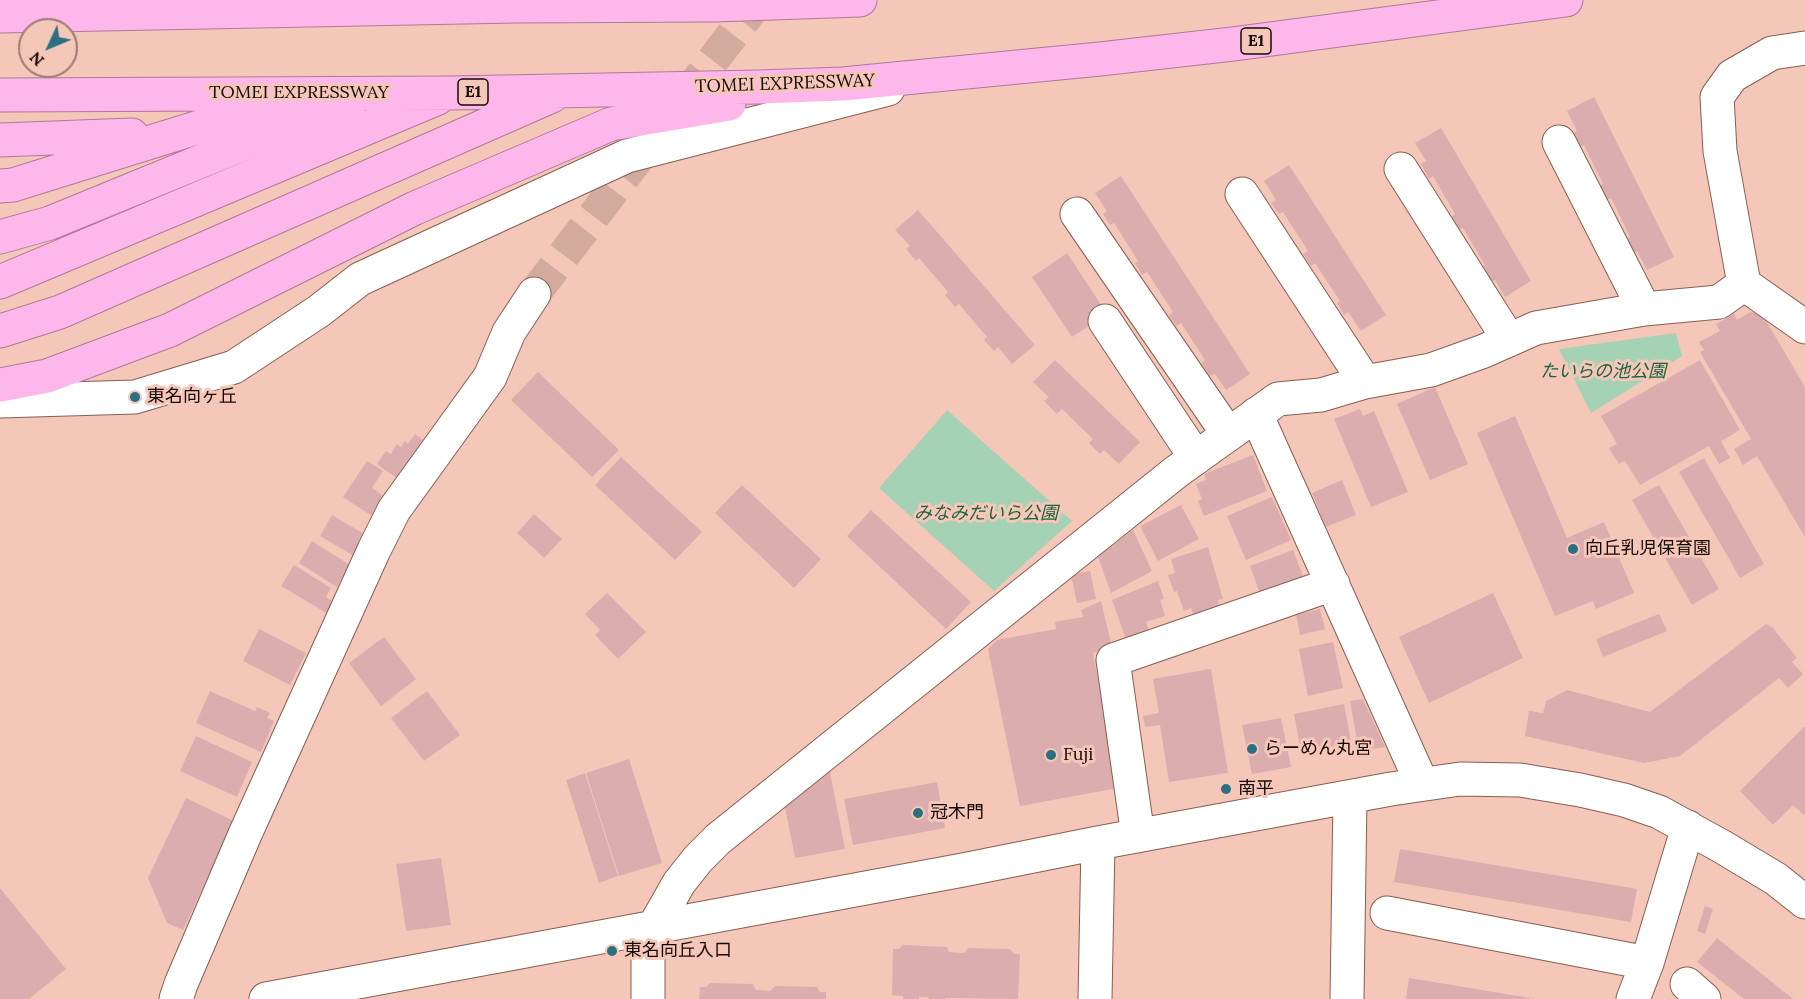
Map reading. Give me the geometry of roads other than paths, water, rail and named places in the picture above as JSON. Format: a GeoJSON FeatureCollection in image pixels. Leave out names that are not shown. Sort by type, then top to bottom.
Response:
{"type":"FeatureCollection","features":[{"type":"Feature","properties":{"kind":"highway"},"geometry":{"type":"LineString","coordinates":[[251,0],[333,10]]}},
{"type":"Feature","properties":{"kind":"highway"},"geometry":{"type":"LineString","coordinates":[[0,16],[860,0]]}},
{"type":"Feature","properties":{"kind":"highway","name":"TOMEI EXPRESSWAY"},"geometry":{"type":"LineString","coordinates":[[0,95],[451,93],[843,84],[1222,45],[1566,0]]}},
{"type":"Feature","properties":{"kind":"highway"},"geometry":{"type":"LineString","coordinates":[[0,385],[47,376],[170,330],[415,208],[611,124],[843,84]]}},
{"type":"Feature","properties":{"kind":"highway"},"geometry":{"type":"LineString","coordinates":[[0,331],[60,312],[564,91]]}},
{"type":"Feature","properties":{"kind":"highway"},"geometry":{"type":"LineString","coordinates":[[0,237],[50,223],[369,92]]}},
{"type":"Feature","properties":{"kind":"highway"},"geometry":{"type":"LineString","coordinates":[[0,186],[13,185],[309,93]]}},
{"type":"Feature","properties":{"kind":"highway"},"geometry":{"type":"LineString","coordinates":[[0,282],[451,93]]}},
{"type":"Feature","properties":{"kind":"highway"},"geometry":{"type":"LineString","coordinates":[[0,140],[176,134]]}},
{"type":"Feature","properties":{"kind":"street"},"geometry":{"type":"LineString","coordinates":[[1805,48],[1772,53],[1732,76],[1717,98],[1720,151],[1744,284],[1805,327]]}},
{"type":"Feature","properties":{"kind":"street"},"geometry":{"type":"LineString","coordinates":[[0,401],[135,397],[234,367],[319,311],[360,279],[627,156],[945,75]]}},
{"type":"Feature","properties":{"kind":"street"},"geometry":{"type":"LineString","coordinates":[[1559,142],[1644,309]]}},
{"type":"Feature","properties":{"kind":"street"},"geometry":{"type":"LineString","coordinates":[[1401,169],[1509,340]]}},
{"type":"Feature","properties":{"kind":"street"},"geometry":{"type":"LineString","coordinates":[[1242,194],[1365,382]]}},
{"type":"Feature","properties":{"kind":"street"},"geometry":{"type":"LineString","coordinates":[[1077,214],[1228,434]]}},
{"type":"Feature","properties":{"kind":"street"},"geometry":{"type":"LineString","coordinates":[[648,999],[648,957],[654,927],[679,883],[718,839],[1196,458],[1278,399],[1321,395],[1365,382],[1431,370],[1484,351],[1536,328],[1644,309],[1719,302],[1744,284]]}},
{"type":"Feature","properties":{"kind":"street"},"geometry":{"type":"LineString","coordinates":[[176,999],[246,832],[394,510],[490,377],[509,332],[534,294]]}},
{"type":"Feature","properties":{"kind":"street"},"geometry":{"type":"LineString","coordinates":[[1105,321],[1196,458]]}},
{"type":"Feature","properties":{"kind":"street"},"geometry":{"type":"LineString","coordinates":[[1256,414],[1422,784]]}},
{"type":"Feature","properties":{"kind":"street"},"geometry":{"type":"LineString","coordinates":[[1138,836],[1113,660],[1333,585]]}},
{"type":"Feature","properties":{"kind":"street"},"geometry":{"type":"LineString","coordinates":[[266,999],[1098,843],[1460,779],[1520,780],[1624,800],[1688,827],[1776,879],[1805,902]]}},
{"type":"Feature","properties":{"kind":"street"},"geometry":{"type":"LineString","coordinates":[[1347,999],[1350,797]]}},
{"type":"Feature","properties":{"kind":"street"},"geometry":{"type":"LineString","coordinates":[[1633,999],[1647,963],[1688,827]]}},
{"type":"Feature","properties":{"kind":"street"},"geometry":{"type":"LineString","coordinates":[[1095,999],[1098,843]]}},
{"type":"Feature","properties":{"kind":"street"},"geometry":{"type":"LineString","coordinates":[[1387,913],[1647,963]]}},
{"type":"Feature","properties":{"kind":"tunnel"},"geometry":{"type":"LineString","coordinates":[[534,294],[759,0]]}},
{"type":"Feature","properties":{"kind":"place","name":"東名向ヶ丘"},"geometry":{"type":"Point","coordinates":[135,397]}},
{"type":"Feature","properties":{"kind":"place","name":"向丘乳児保育園"},"geometry":{"type":"Point","coordinates":[1573,549]}},
{"type":"Feature","properties":{"kind":"place","name":"らーめん丸宮"},"geometry":{"type":"Point","coordinates":[1252,749]}},
{"type":"Feature","properties":{"kind":"place","name":"Fuji"},"geometry":{"type":"Point","coordinates":[1051,755]}},
{"type":"Feature","properties":{"kind":"place","name":"南平"},"geometry":{"type":"Point","coordinates":[1226,789]}},
{"type":"Feature","properties":{"kind":"place","name":"冠木門"},"geometry":{"type":"Point","coordinates":[918,813]}},
{"type":"Feature","properties":{"kind":"place","name":"東名向丘入口"},"geometry":{"type":"Point","coordinates":[612,951]}},
{"type":"Feature","properties":{"kind":"park label","name":"たいらの池公園"},"geometry":{"type":"Point","coordinates":[1603,372]}},
{"type":"Feature","properties":{"kind":"park label","name":"みなみだいら公園"},"geometry":{"type":"Point","coordinates":[986,514]}}]}
